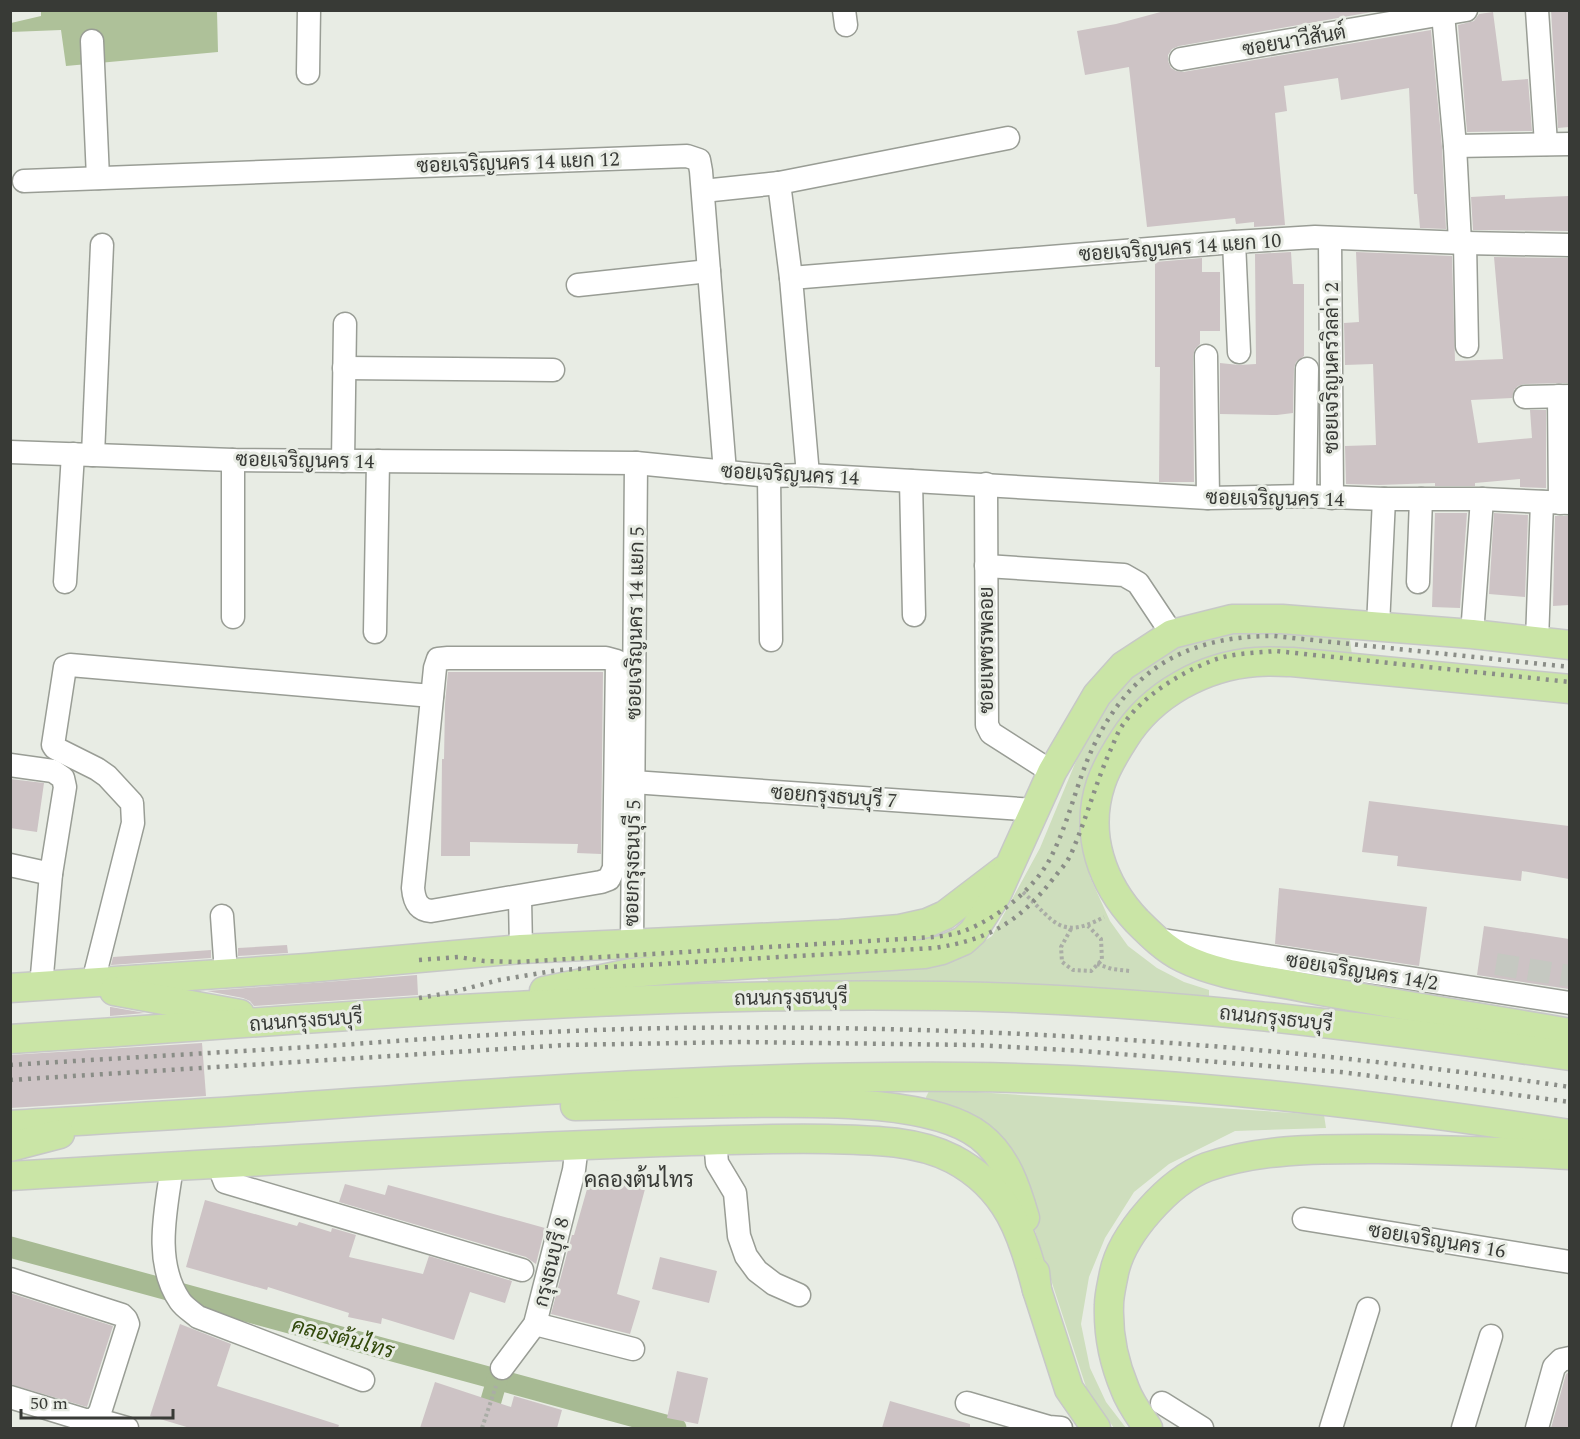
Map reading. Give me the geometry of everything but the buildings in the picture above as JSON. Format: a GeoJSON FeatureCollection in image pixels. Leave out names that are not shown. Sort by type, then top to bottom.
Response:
{"type":"FeatureCollection","features":[{"type":"Feature","properties":{"kind":"main road"},"geometry":{"type":"LineString","coordinates":[[457,1008],[631,973],[901,956],[942,950],[963,941],[973,932],[996,896],[1015,876],[1035,810],[1052,772],[1097,695],[1123,666],[1172,634],[1232,619],[1282,619],[1472,634],[1569,645]]}},
{"type":"Feature","properties":{"kind":"main road"},"geometry":{"type":"LineString","coordinates":[[1377,669],[1378,626]]}},
{"type":"Feature","properties":{"kind":"main road"},"geometry":{"type":"LineString","coordinates":[[1569,689],[1292,662],[1257,662],[1226,666],[1197,676],[1162,696],[1127,734],[1112,758],[1101,784],[1095,815],[1102,868],[1112,890],[1154,938],[1182,957],[1218,971],[1569,1033]]}},
{"type":"Feature","properties":{"kind":"main road"},"geometry":{"type":"LineString","coordinates":[[10,988],[521,949],[840,934],[900,929],[927,923],[945,915],[1015,876]]}},
{"type":"Feature","properties":{"kind":"main road"},"geometry":{"type":"LineString","coordinates":[[82,983],[285,1022]]}},
{"type":"Feature","properties":{"kind":"main road","name":"ถนนกรุงธนบุรี"},"geometry":{"type":"LineString","coordinates":[[10,1040],[457,1008],[756,996],[946,996],[1106,1003],[1270,1016],[1569,1056]]}},
{"type":"Feature","properties":{"kind":"main road"},"geometry":{"type":"LineString","coordinates":[[10,1125],[700,1081],[833,1077],[971,1077],[1258,1094],[1569,1134]]}},
{"type":"Feature","properties":{"kind":"main road"},"geometry":{"type":"LineString","coordinates":[[246,1110],[830,1102],[915,1111],[951,1121],[979,1135],[1000,1156],[1011,1178],[1028,1230],[1037,1290]]}},
{"type":"Feature","properties":{"kind":"main road"},"geometry":{"type":"LineString","coordinates":[[10,1147],[126,1117]]}},
{"type":"Feature","properties":{"kind":"main road"},"geometry":{"type":"LineString","coordinates":[[10,1176],[578,1145],[715,1140],[792,1138],[888,1142],[925,1148],[952,1159],[975,1173],[1008,1208],[1028,1256],[1070,1389],[1078,1426]]}},
{"type":"Feature","properties":{"kind":"main road"},"geometry":{"type":"LineString","coordinates":[[1148,1428],[1125,1391],[1113,1353],[1109,1304],[1116,1262],[1131,1233],[1164,1193],[1204,1168],[1238,1158],[1271,1153],[1325,1149],[1448,1150],[1569,1155]]}},
{"type":"Feature","properties":{"kind":"street"},"geometry":{"type":"LineString","coordinates":[[308,73],[309,10]]}},
{"type":"Feature","properties":{"kind":"street","name":"ซอยนาวีสันต์"},"geometry":{"type":"LineString","coordinates":[[1180,59],[1466,10]]}},
{"type":"Feature","properties":{"kind":"street"},"geometry":{"type":"LineString","coordinates":[[1537,10],[1546,144]]}},
{"type":"Feature","properties":{"kind":"street"},"geometry":{"type":"LineString","coordinates":[[1443,14],[1463,243],[1467,346]]}},
{"type":"Feature","properties":{"kind":"street"},"geometry":{"type":"LineString","coordinates":[[92,41],[98,178]]}},
{"type":"Feature","properties":{"kind":"street"},"geometry":{"type":"LineString","coordinates":[[703,191],[779,183],[1008,138]]}},
{"type":"Feature","properties":{"kind":"street"},"geometry":{"type":"LineString","coordinates":[[1455,146],[1569,144]]}},
{"type":"Feature","properties":{"kind":"street","name":"ซอยเจริญนคร 14 แยก 12"},"geometry":{"type":"LineString","coordinates":[[24,180],[687,156],[699,160],[725,471]]}},
{"type":"Feature","properties":{"kind":"street"},"geometry":{"type":"LineString","coordinates":[[779,183],[791,278],[808,475]]}},
{"type":"Feature","properties":{"kind":"street","name":"ซอยเจริญนคร 14 แยก 10"},"geometry":{"type":"LineString","coordinates":[[791,278],[1234,242],[1330,238],[1569,245]]}},
{"type":"Feature","properties":{"kind":"street","name":"ซอยเจริญนครวิลล่า 2"},"geometry":{"type":"LineString","coordinates":[[1330,238],[1332,498]]}},
{"type":"Feature","properties":{"kind":"street"},"geometry":{"type":"LineString","coordinates":[[1234,242],[1239,351]]}},
{"type":"Feature","properties":{"kind":"street"},"geometry":{"type":"LineString","coordinates":[[65,582],[83,454],[102,245]]}},
{"type":"Feature","properties":{"kind":"street"},"geometry":{"type":"LineString","coordinates":[[578,285],[709,271]]}},
{"type":"Feature","properties":{"kind":"street"},"geometry":{"type":"LineString","coordinates":[[343,461],[345,324]]}},
{"type":"Feature","properties":{"kind":"street"},"geometry":{"type":"LineString","coordinates":[[1206,356],[1208,498]]}},
{"type":"Feature","properties":{"kind":"street"},"geometry":{"type":"LineString","coordinates":[[344,368],[553,370]]}},
{"type":"Feature","properties":{"kind":"street"},"geometry":{"type":"LineString","coordinates":[[1305,496],[1307,369]]}},
{"type":"Feature","properties":{"kind":"street"},"geometry":{"type":"LineString","coordinates":[[1526,397],[1564,396],[1557,503],[1537,641]]}},
{"type":"Feature","properties":{"kind":"street","name":"ซอยเจริญนคร 14"},"geometry":{"type":"LineString","coordinates":[[10,453],[233,460],[636,463],[769,476],[808,475],[1208,498],[1305,496],[1421,500],[1482,499],[1557,503]]}},
{"type":"Feature","properties":{"kind":"street"},"geometry":{"type":"LineString","coordinates":[[233,460],[233,617]]}},
{"type":"Feature","properties":{"kind":"street"},"geometry":{"type":"LineString","coordinates":[[375,632],[378,461]]}},
{"type":"Feature","properties":{"kind":"street","name":"ซอยเจริญนคร 14 แยก 5"},"geometry":{"type":"LineString","coordinates":[[633,782],[626,661],[636,463]]}},
{"type":"Feature","properties":{"kind":"street"},"geometry":{"type":"LineString","coordinates":[[769,476],[771,640]]}},
{"type":"Feature","properties":{"kind":"street"},"geometry":{"type":"LineString","coordinates":[[911,481],[914,615]]}},
{"type":"Feature","properties":{"kind":"street","name":"ซอยเพชรพลอย"},"geometry":{"type":"LineString","coordinates":[[986,484],[988,729],[1052,772]]}},
{"type":"Feature","properties":{"kind":"street"},"geometry":{"type":"LineString","coordinates":[[1378,626],[1384,499]]}},
{"type":"Feature","properties":{"kind":"street"},"geometry":{"type":"LineString","coordinates":[[1472,634],[1482,499]]}},
{"type":"Feature","properties":{"kind":"street"},"geometry":{"type":"LineString","coordinates":[[1418,582],[1421,500]]}},
{"type":"Feature","properties":{"kind":"street","name":"ซอยเพชรพลอย"},"geometry":{"type":"LineString","coordinates":[[986,566],[1124,575],[1138,584],[1172,634]]}},
{"type":"Feature","properties":{"kind":"street"},"geometry":{"type":"LineString","coordinates":[[440,658],[606,658],[626,661],[613,874],[609,879],[520,898],[431,911],[423,909],[416,902],[413,888],[432,696],[435,668],[440,658]]}},
{"type":"Feature","properties":{"kind":"street"},"geometry":{"type":"LineString","coordinates":[[82,983],[133,823],[132,803],[107,776],[54,748],[65,667],[70,665],[432,696]]}},
{"type":"Feature","properties":{"kind":"street"},"geometry":{"type":"LineString","coordinates":[[10,765],[53,771],[63,778],[65,787],[51,874],[41,986]]}},
{"type":"Feature","properties":{"kind":"street","name":"ซอยกรุงธนบุรี 7"},"geometry":{"type":"LineString","coordinates":[[633,782],[1035,810]]}},
{"type":"Feature","properties":{"kind":"street","name":"ซอยกรุงธนบุรี 5"},"geometry":{"type":"LineString","coordinates":[[632,944],[633,782]]}},
{"type":"Feature","properties":{"kind":"street"},"geometry":{"type":"LineString","coordinates":[[10,865],[51,874]]}},
{"type":"Feature","properties":{"kind":"street"},"geometry":{"type":"LineString","coordinates":[[520,898],[521,949]]}},
{"type":"Feature","properties":{"kind":"street"},"geometry":{"type":"LineString","coordinates":[[222,916],[226,973]]}},
{"type":"Feature","properties":{"kind":"street","name":"ซอยเจริญนคร 14/2"},"geometry":{"type":"LineString","coordinates":[[1154,938],[1569,1003]]}},
{"type":"Feature","properties":{"kind":"street"},"geometry":{"type":"LineString","coordinates":[[715,1140],[717,1163],[735,1193],[739,1236],[746,1256],[757,1271],[774,1284],[799,1295]]}},
{"type":"Feature","properties":{"kind":"street","name":"กรุงธนบุรี 8"},"geometry":{"type":"LineString","coordinates":[[502,1368],[535,1324],[574,1170],[578,1145]]}},
{"type":"Feature","properties":{"kind":"street"},"geometry":{"type":"LineString","coordinates":[[218,1164],[225,1182],[522,1270]]}},
{"type":"Feature","properties":{"kind":"street"},"geometry":{"type":"LineString","coordinates":[[172,1167],[164,1227],[167,1272],[180,1301],[198,1317],[363,1380]]}},
{"type":"Feature","properties":{"kind":"street","name":"ซอยเจริญนคร 16"},"geometry":{"type":"LineString","coordinates":[[1304,1219],[1569,1262]]}},
{"type":"Feature","properties":{"kind":"street"},"geometry":{"type":"LineString","coordinates":[[10,1279],[120,1315],[126,1319],[128,1325],[100,1412],[95,1419]]}},
{"type":"Feature","properties":{"kind":"street"},"geometry":{"type":"LineString","coordinates":[[1331,1428],[1368,1309]]}},
{"type":"Feature","properties":{"kind":"street"},"geometry":{"type":"LineString","coordinates":[[535,1324],[633,1349]]}},
{"type":"Feature","properties":{"kind":"street"},"geometry":{"type":"LineString","coordinates":[[1463,1428],[1491,1336]]}},
{"type":"Feature","properties":{"kind":"street"},"geometry":{"type":"LineString","coordinates":[[1537,1428],[1554,1367],[1561,1360],[1569,1358]]}},
{"type":"Feature","properties":{"kind":"street"},"geometry":{"type":"LineString","coordinates":[[10,1397],[85,1420],[95,1419],[127,1428]]}},
{"type":"Feature","properties":{"kind":"street"},"geometry":{"type":"LineString","coordinates":[[967,1403],[1049,1427],[1078,1426]]}},
{"type":"Feature","properties":{"kind":"street"},"geometry":{"type":"LineString","coordinates":[[1162,1403],[1202,1428]]}},
{"type":"Feature","properties":{"kind":"path"},"geometry":{"type":"LineString","coordinates":[[1015,876],[1059,926],[1071,929],[1088,926],[1107,915]]}},
{"type":"Feature","properties":{"kind":"path"},"geometry":{"type":"LineString","coordinates":[[1071,929],[1061,947],[1062,962],[1072,970],[1091,971],[1102,960],[1101,939],[1088,926]]}},
{"type":"Feature","properties":{"kind":"path"},"geometry":{"type":"LineString","coordinates":[[1097,964],[1130,971]]}},
{"type":"Feature","properties":{"kind":"path"},"geometry":{"type":"LineString","coordinates":[[482,1428],[502,1368]]}},
{"type":"Feature","properties":{"kind":"green space"},"geometry":{"type":"Polygon","coordinates":[[[41,11],[217,11],[218,52],[66,66],[61,30],[11,32],[11,23],[41,16],[41,11]]]}},
{"type":"Feature","properties":{"kind":"green space"},"geometry":{"type":"Polygon","coordinates":[[[1240,628],[1342,636],[1350,640],[1352,655],[1271,654],[1139,712],[1086,852],[1090,877],[1110,921],[1128,946],[1157,968],[1184,982],[1209,990],[1209,998],[770,983],[767,979],[974,948],[992,936],[1040,848],[1086,737],[1106,702],[1129,676],[1169,651],[1203,637],[1240,628]]]}},
{"type":"Feature","properties":{"kind":"green space"},"geometry":{"type":"Polygon","coordinates":[[[930,1089],[1324,1115],[1326,1128],[1235,1131],[1169,1164],[1134,1192],[1105,1238],[1089,1277],[1081,1324],[1090,1368],[1106,1402],[1126,1428],[1114,1428],[1087,1390],[1024,1197],[1007,1154],[928,1107],[926,1097],[930,1089]]]}},
{"type":"Feature","properties":{"kind":"waterway","name":"คลองต้นไทร"},"geometry":{"type":"LineString","coordinates":[[10,1247],[676,1428]]}},
{"type":"Feature","properties":{"kind":"waterway"},"geometry":{"type":"LineString","coordinates":[[483,1428],[497,1380]]}},
{"type":"Feature","properties":{"kind":"tunnel"},"geometry":{"type":"LineString","coordinates":[[1496,964],[1570,976]]}},
{"type":"Feature","properties":{"kind":"railway"},"geometry":{"type":"LineString","coordinates":[[419,960],[458,957],[484,961],[518,962],[925,938],[964,931],[1003,910],[1026,890],[1045,867],[1062,832],[1087,761],[1118,705],[1137,683],[1159,666],[1183,653],[1210,643],[1274,636],[1570,667]]}},
{"type":"Feature","properties":{"kind":"railway"},"geometry":{"type":"LineString","coordinates":[[419,998],[499,980],[559,970],[934,948],[953,945],[986,934],[1001,927],[1027,907],[1067,861],[1110,751],[1120,729],[1130,715],[1172,680],[1217,659],[1276,651],[1570,682]]}},
{"type":"Feature","properties":{"kind":"railway"},"geometry":{"type":"LineString","coordinates":[[10,1065],[545,1032],[669,1028],[895,1029],[1008,1033],[1233,1048],[1346,1059],[1570,1087]]}},
{"type":"Feature","properties":{"kind":"railway"},"geometry":{"type":"LineString","coordinates":[[10,1080],[566,1045],[740,1042],[975,1045],[1083,1051],[1341,1072],[1570,1102]]}},
{"type":"Feature","properties":{"kind":"district","name":"คลองต้นไทร"},"geometry":{"type":"Point","coordinates":[639,1179]}}]}
